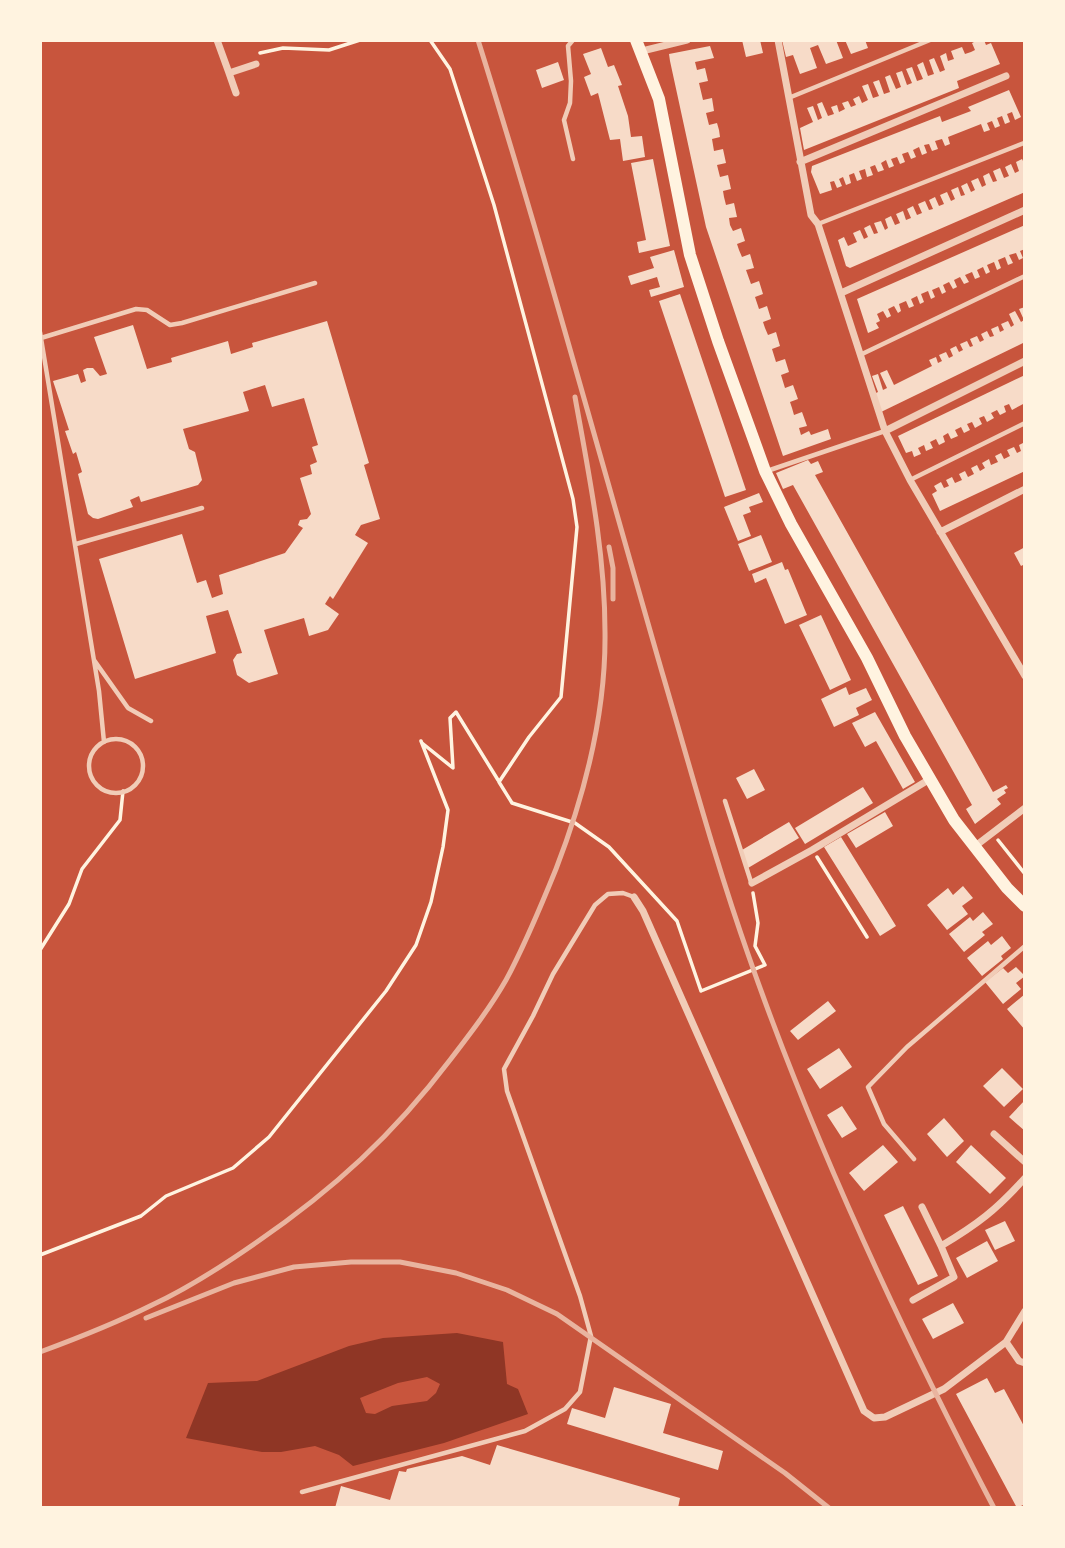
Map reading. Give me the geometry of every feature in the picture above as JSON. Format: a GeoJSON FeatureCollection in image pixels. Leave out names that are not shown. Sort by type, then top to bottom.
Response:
{"type":"FeatureCollection","features":[{"type":"Feature","properties":{"kind":"main road"},"geometry":{"type":"LineString","coordinates":[[639,46],[659,99],[690,255],[765,471],[791,524],[867,658],[905,736],[954,820],[1007,888],[1025,905]]}},
{"type":"Feature","properties":{"kind":"street"},"geometry":{"type":"LineString","coordinates":[[217,40],[236,93]]}},
{"type":"Feature","properties":{"kind":"street"},"geometry":{"type":"LineString","coordinates":[[639,46],[687,40]]}},
{"type":"Feature","properties":{"kind":"street"},"geometry":{"type":"LineString","coordinates":[[778,40],[811,215],[818,224],[885,431],[940,532],[1025,676]]}},
{"type":"Feature","properties":{"kind":"street"},"geometry":{"type":"LineString","coordinates":[[229,73],[256,64]]}},
{"type":"Feature","properties":{"kind":"street"},"geometry":{"type":"LineString","coordinates":[[800,162],[1006,76]]}},
{"type":"Feature","properties":{"kind":"street"},"geometry":{"type":"LineString","coordinates":[[841,293],[1025,210]]}},
{"type":"Feature","properties":{"kind":"street"},"geometry":{"type":"LineString","coordinates":[[885,431],[1025,360]]}},
{"type":"Feature","properties":{"kind":"street"},"geometry":{"type":"LineString","coordinates":[[940,532],[1025,489]]}},
{"type":"Feature","properties":{"kind":"street"},"geometry":{"type":"LineString","coordinates":[[752,882],[812,850],[930,779]]}},
{"type":"Feature","properties":{"kind":"street"},"geometry":{"type":"LineString","coordinates":[[974,848],[1025,808]]}},
{"type":"Feature","properties":{"kind":"street"},"geometry":{"type":"LineString","coordinates":[[634,897],[643,911],[864,1411],[874,1418],[885,1417],[944,1389],[1006,1342],[1025,1311]]}},
{"type":"Feature","properties":{"kind":"street"},"geometry":{"type":"LineString","coordinates":[[994,1134],[1025,1162]]}},
{"type":"Feature","properties":{"kind":"street"},"geometry":{"type":"LineString","coordinates":[[941,1246],[996,1210],[1025,1178]]}},
{"type":"Feature","properties":{"kind":"street"},"geometry":{"type":"LineString","coordinates":[[913,1300],[954,1277],[922,1207]]}},
{"type":"Feature","properties":{"kind":"street"},"geometry":{"type":"LineString","coordinates":[[1006,1342],[1019,1361],[1025,1363]]}},
{"type":"Feature","properties":{"kind":"lane"},"geometry":{"type":"LineString","coordinates":[[573,40],[568,46],[571,81],[564,120],[573,159]]}},
{"type":"Feature","properties":{"kind":"lane"},"geometry":{"type":"LineString","coordinates":[[790,97],[930,40]]}},
{"type":"Feature","properties":{"kind":"lane"},"geometry":{"type":"LineString","coordinates":[[818,224],[1024,144]]}},
{"type":"Feature","properties":{"kind":"lane"},"geometry":{"type":"LineString","coordinates":[[859,356],[1025,276]]}},
{"type":"Feature","properties":{"kind":"lane"},"geometry":{"type":"LineString","coordinates":[[41,338],[136,309],[147,310],[170,325],[182,323],[315,284]]}},
{"type":"Feature","properties":{"kind":"lane"},"geometry":{"type":"LineString","coordinates":[[40,332],[94,659],[104,742]]}},
{"type":"Feature","properties":{"kind":"lane"},"geometry":{"type":"LineString","coordinates":[[911,480],[1025,423]]}},
{"type":"Feature","properties":{"kind":"lane"},"geometry":{"type":"LineString","coordinates":[[765,471],[885,431]]}},
{"type":"Feature","properties":{"kind":"lane"},"geometry":{"type":"LineString","coordinates":[[76,544],[202,508]]}},
{"type":"Feature","properties":{"kind":"lane"},"geometry":{"type":"LineString","coordinates":[[94,659],[128,708],[151,721]]}},
{"type":"Feature","properties":{"kind":"lane"},"geometry":{"type":"LineString","coordinates":[[111,739],[127,741],[142,759],[141,775],[137,782],[123,791],[106,791],[93,780],[89,763],[92,754],[111,739]]}},
{"type":"Feature","properties":{"kind":"lane"},"geometry":{"type":"LineString","coordinates":[[725,801],[752,882]]}},
{"type":"Feature","properties":{"kind":"lane"},"geometry":{"type":"LineString","coordinates":[[302,1492],[525,1431],[565,1409],[580,1392],[591,1336],[580,1296],[507,1091],[504,1069],[553,974],[595,905],[608,894],[623,893],[634,897]]}},
{"type":"Feature","properties":{"kind":"lane"},"geometry":{"type":"LineString","coordinates":[[914,1159],[884,1124],[868,1087],[907,1047],[1025,946]]}},
{"type":"Feature","properties":{"kind":"path"},"geometry":{"type":"LineString","coordinates":[[256,64],[256,54],[283,48],[329,50],[360,40]]}},
{"type":"Feature","properties":{"kind":"path"},"geometry":{"type":"LineString","coordinates":[[430,40],[450,69],[494,205],[573,499],[577,527],[561,697],[498,780]]}},
{"type":"Feature","properties":{"kind":"path"},"geometry":{"type":"LineString","coordinates":[[40,1255],[141,1216],[166,1196],[233,1168],[269,1137],[386,991],[416,944],[431,901],[443,847],[447,810],[421,741],[453,768],[450,718],[456,712],[512,803],[575,823],[609,847],[677,921],[701,990],[765,965],[755,946],[758,923],[752,882]]}},
{"type":"Feature","properties":{"kind":"path"},"geometry":{"type":"LineString","coordinates":[[40,950],[69,904],[82,869],[120,820],[123,791]]}},
{"type":"Feature","properties":{"kind":"path"},"geometry":{"type":"LineString","coordinates":[[993,833],[1025,874]]}},
{"type":"Feature","properties":{"kind":"path"},"geometry":{"type":"LineString","coordinates":[[812,850],[867,937]]}},
{"type":"Feature","properties":{"kind":"shaded area"},"geometry":{"type":"Polygon","coordinates":[[[457,1333],[503,1342],[507,1384],[518,1389],[528,1414],[444,1443],[353,1466],[339,1455],[315,1446],[281,1452],[262,1452],[186,1438],[208,1383],[257,1381],[349,1346],[383,1338],[457,1333]],[[427,1377],[398,1383],[360,1398],[366,1413],[375,1414],[392,1406],[427,1401],[436,1393],[440,1384],[427,1377]]]}},
{"type":"Feature","properties":{"kind":"building"},"geometry":{"type":"Polygon","coordinates":[[[742,40],[760,40],[763,53],[746,57],[742,40]]]}},
{"type":"Feature","properties":{"kind":"building"},"geometry":{"type":"Polygon","coordinates":[[[782,40],[836,40],[843,58],[826,64],[818,45],[810,48],[817,68],[800,74],[793,55],[786,57],[782,40]]]}},
{"type":"Feature","properties":{"kind":"building"},"geometry":{"type":"Polygon","coordinates":[[[845,40],[865,40],[868,48],[851,54],[845,40]]]}},
{"type":"Feature","properties":{"kind":"building"},"geometry":{"type":"Polygon","coordinates":[[[984,40],[986,45],[991,43],[1000,64],[957,81],[959,88],[804,150],[800,128],[813,122],[807,108],[813,106],[818,120],[822,118],[817,104],[822,102],[828,116],[834,114],[831,107],[837,105],[839,112],[845,109],[842,103],[848,101],[851,107],[856,105],[853,99],[859,96],[862,103],[868,100],[862,86],[868,84],[873,98],[879,96],[873,82],[879,80],[884,94],[890,92],[885,77],[890,75],[896,89],[901,87],[896,73],[902,71],[907,85],[912,83],[906,69],[912,67],[917,81],[923,79],[917,65],[923,62],[928,76],[934,74],[929,60],[934,58],[940,72],[945,70],[940,56],[946,53],[948,61],[954,59],[951,51],[962,47],[965,54],[971,52],[975,50],[972,43],[984,40]]]}},
{"type":"Feature","properties":{"kind":"building"},"geometry":{"type":"Polygon","coordinates":[[[710,46],[714,58],[695,62],[697,70],[705,68],[708,81],[699,83],[703,100],[712,98],[714,111],[706,113],[709,125],[717,123],[719,130],[720,137],[712,139],[714,151],[723,149],[726,163],[717,165],[720,177],[728,175],[731,189],[723,191],[724,197],[726,205],[734,203],[737,217],[729,218],[730,225],[733,231],[741,228],[745,241],[737,244],[742,257],[750,254],[754,268],[746,270],[751,284],[759,281],[763,294],[755,297],[759,309],[767,306],[771,319],[763,322],[768,335],[776,332],[780,346],[772,349],[776,362],[785,359],[789,372],[781,375],[785,388],[793,385],[798,399],[790,402],[794,415],[802,412],[807,426],[799,428],[801,435],[809,431],[811,435],[828,429],[831,439],[783,456],[706,227],[670,61],[669,54],[710,46]]]}},
{"type":"Feature","properties":{"kind":"building"},"geometry":{"type":"Polygon","coordinates":[[[601,48],[608,67],[614,65],[622,85],[618,86],[628,116],[631,137],[642,136],[645,157],[623,161],[620,139],[610,140],[598,93],[591,96],[584,77],[591,74],[583,54],[601,48]]]}},
{"type":"Feature","properties":{"kind":"building"},"geometry":{"type":"Polygon","coordinates":[[[558,62],[564,80],[542,88],[536,70],[558,62]]]}},
{"type":"Feature","properties":{"kind":"building"},"geometry":{"type":"Polygon","coordinates":[[[1009,90],[1021,117],[1015,120],[1012,112],[1007,114],[1010,122],[1005,124],[1002,116],[997,118],[1000,126],[995,128],[992,121],[987,123],[990,130],[984,132],[981,124],[948,137],[950,144],[945,146],[942,139],[935,141],[938,149],[932,151],[929,144],[924,145],[927,153],[922,155],[919,147],[913,150],[916,157],[911,159],[908,152],[902,154],[905,162],[900,164],[897,157],[891,159],[894,166],[889,168],[886,160],[881,163],[884,170],[878,172],[875,165],[870,167],[873,175],[867,177],[865,169],[859,171],[862,179],[857,181],[854,173],[849,175],[851,183],[846,185],[843,177],[839,179],[842,186],[837,188],[834,181],[830,182],[832,190],[820,194],[811,172],[812,166],[940,116],[942,122],[971,111],[968,107],[1009,90]]]}},
{"type":"Feature","properties":{"kind":"building"},"geometry":{"type":"Polygon","coordinates":[[[653,159],[670,246],[639,253],[637,242],[646,240],[631,163],[653,159]]]}},
{"type":"Feature","properties":{"kind":"building"},"geometry":{"type":"Polygon","coordinates":[[[1022,159],[1025,165],[1025,192],[850,268],[846,266],[838,240],[844,237],[848,246],[857,242],[853,233],[860,230],[864,239],[868,237],[864,228],[870,225],[874,234],[878,233],[874,223],[881,221],[885,230],[888,228],[885,219],[891,216],[895,225],[900,223],[896,214],[903,211],[906,220],[911,218],[907,209],[913,206],[917,215],[922,213],[918,204],[925,201],[929,210],[933,209],[929,200],[935,197],[939,206],[944,204],[940,195],[947,192],[951,201],[955,199],[951,190],[958,187],[961,196],[965,195],[961,186],[967,183],[971,192],[975,190],[971,181],[978,178],[982,187],[986,185],[983,176],[989,173],[993,182],[997,181],[993,171],[1000,168],[1004,178],[1009,176],[1005,167],[1011,164],[1015,173],[1019,171],[1016,162],[1022,159]]]}},
{"type":"Feature","properties":{"kind":"building"},"geometry":{"type":"Polygon","coordinates":[[[1025,225],[1025,249],[1020,251],[1023,258],[1019,260],[1016,253],[1009,255],[1013,263],[1008,265],[1005,257],[998,260],[1001,268],[997,270],[994,262],[987,265],[990,272],[986,274],[983,267],[977,270],[980,277],[975,279],[972,272],[965,275],[969,282],[964,284],[960,277],[954,280],[957,287],[953,289],[949,282],[943,285],[946,292],[942,294],[939,287],[932,290],[935,297],[931,299],[928,291],[921,294],[924,302],[920,304],[917,296],[911,299],[914,306],[909,308],[906,301],[899,304],[901,311],[898,313],[894,306],[888,309],[891,316],[887,318],[883,311],[877,314],[880,321],[876,323],[879,328],[868,333],[857,299],[1025,225]]]}},
{"type":"Feature","properties":{"kind":"building"},"geometry":{"type":"Polygon","coordinates":[[[674,250],[684,287],[651,297],[649,290],[660,287],[657,277],[631,285],[628,276],[654,268],[650,257],[674,250]]]}},
{"type":"Feature","properties":{"kind":"building"},"geometry":{"type":"Polygon","coordinates":[[[680,294],[746,490],[725,497],[659,301],[680,294]]]}},
{"type":"Feature","properties":{"kind":"building"},"geometry":{"type":"Polygon","coordinates":[[[1025,307],[1025,342],[881,412],[874,394],[878,392],[872,376],[878,374],[883,390],[887,388],[880,373],[887,370],[894,385],[932,366],[929,360],[936,357],[938,363],[942,361],[939,355],[946,352],[949,358],[953,356],[950,349],[956,346],[959,352],[963,350],[960,344],[967,341],[970,347],[973,346],[970,339],[977,336],[980,342],[984,340],[981,334],[987,331],[990,337],[994,336],[991,329],[998,326],[1000,332],[1004,330],[1001,324],[1008,321],[1011,327],[1014,325],[1009,314],[1015,311],[1021,322],[1024,320],[1019,309],[1025,307]]]}},
{"type":"Feature","properties":{"kind":"building"},"geometry":{"type":"Polygon","coordinates":[[[327,321],[369,463],[364,465],[380,519],[361,525],[355,535],[368,543],[333,599],[330,596],[325,604],[339,614],[328,630],[309,636],[304,618],[264,630],[278,674],[249,683],[237,675],[233,660],[237,654],[242,653],[228,610],[206,616],[216,653],[135,679],[99,559],[182,534],[197,583],[206,580],[212,598],[223,594],[219,575],[285,553],[303,528],[298,525],[300,520],[307,519],[311,514],[300,478],[312,474],[310,465],[317,462],[312,447],[318,445],[304,398],[272,407],[265,385],[243,392],[249,411],[183,429],[189,449],[195,452],[202,480],[198,485],[141,502],[139,496],[130,500],[133,507],[98,519],[93,518],[88,514],[78,474],[82,472],[76,452],[73,454],[65,431],[69,430],[53,381],[78,374],[81,383],[86,381],[83,370],[87,368],[93,368],[100,376],[107,374],[94,337],[133,325],[147,369],[172,362],[171,358],[228,341],[231,354],[253,347],[252,343],[327,321]]]}},
{"type":"Feature","properties":{"kind":"building"},"geometry":{"type":"Polygon","coordinates":[[[1025,375],[1025,403],[1012,410],[1009,404],[1004,406],[1006,412],[1000,415],[997,410],[991,413],[994,418],[987,422],[984,416],[979,418],[982,424],[975,428],[972,422],[967,424],[970,430],[964,433],[961,427],[955,430],[958,436],[951,439],[948,433],[943,436],[945,442],[939,445],[936,439],[930,442],[933,448],[926,451],[924,445],[918,448],[921,454],[914,457],[912,451],[906,453],[898,436],[1025,375]]]}},
{"type":"Feature","properties":{"kind":"building"},"geometry":{"type":"Polygon","coordinates":[[[1025,442],[1025,471],[940,511],[932,494],[937,491],[934,486],[941,482],[944,488],[949,486],[946,480],[952,477],[955,483],[962,480],[959,474],[965,471],[968,477],[974,474],[971,468],[977,465],[980,471],[985,468],[982,463],[989,459],[991,465],[998,462],[995,456],[1001,453],[1004,459],[1010,456],[1007,450],[1014,447],[1017,453],[1021,451],[1019,445],[1025,442]]]}},
{"type":"Feature","properties":{"kind":"building"},"geometry":{"type":"Polygon","coordinates":[[[808,460],[811,464],[818,461],[823,472],[815,475],[993,792],[1006,785],[1008,788],[1004,790],[1006,793],[997,799],[1001,804],[975,824],[966,809],[972,805],[793,485],[783,489],[776,473],[808,460]]]}},
{"type":"Feature","properties":{"kind":"building"},"geometry":{"type":"Polygon","coordinates":[[[759,493],[763,502],[749,507],[751,512],[743,515],[751,536],[738,541],[724,507],[759,493]]]}},
{"type":"Feature","properties":{"kind":"building"},"geometry":{"type":"Polygon","coordinates":[[[761,535],[772,562],[749,571],[738,544],[761,535]]]}},
{"type":"Feature","properties":{"kind":"building"},"geometry":{"type":"Polygon","coordinates":[[[1025,547],[1025,564],[1021,566],[1014,553],[1025,547]]]}},
{"type":"Feature","properties":{"kind":"building"},"geometry":{"type":"Polygon","coordinates":[[[782,562],[785,570],[788,569],[807,615],[785,624],[766,578],[755,583],[752,574],[782,562]]]}},
{"type":"Feature","properties":{"kind":"building"},"geometry":{"type":"Polygon","coordinates":[[[821,615],[851,680],[830,690],[799,625],[821,615]]]}},
{"type":"Feature","properties":{"kind":"building"},"geometry":{"type":"Polygon","coordinates":[[[846,687],[849,695],[866,688],[872,700],[856,708],[859,715],[834,727],[821,699],[846,687]]]}},
{"type":"Feature","properties":{"kind":"building"},"geometry":{"type":"Polygon","coordinates":[[[875,712],[915,782],[903,789],[876,741],[865,747],[852,723],[875,712]]]}},
{"type":"Feature","properties":{"kind":"building"},"geometry":{"type":"Polygon","coordinates":[[[754,769],[765,790],[747,799],[736,778],[754,769]]]}},
{"type":"Feature","properties":{"kind":"building"},"geometry":{"type":"Polygon","coordinates":[[[863,787],[873,803],[805,844],[795,828],[863,787]]]}},
{"type":"Feature","properties":{"kind":"building"},"geometry":{"type":"Polygon","coordinates":[[[885,812],[893,826],[856,848],[847,834],[885,812]]]}},
{"type":"Feature","properties":{"kind":"building"},"geometry":{"type":"Polygon","coordinates":[[[789,822],[799,838],[748,868],[742,850],[789,822]]]}},
{"type":"Feature","properties":{"kind":"building"},"geometry":{"type":"Polygon","coordinates":[[[841,837],[896,926],[880,936],[824,847],[841,837]]]}},
{"type":"Feature","properties":{"kind":"building"},"geometry":{"type":"Polygon","coordinates":[[[963,886],[973,898],[962,906],[968,914],[947,930],[927,905],[948,888],[953,895],[963,886]]]}},
{"type":"Feature","properties":{"kind":"building"},"geometry":{"type":"Polygon","coordinates":[[[983,912],[993,924],[982,932],[985,935],[964,952],[949,934],[970,917],[973,921],[983,912]]]}},
{"type":"Feature","properties":{"kind":"building"},"geometry":{"type":"Polygon","coordinates":[[[1002,936],[1011,948],[1001,956],[1003,959],[982,976],[967,958],[988,941],[991,945],[1002,936]]]}},
{"type":"Feature","properties":{"kind":"building"},"geometry":{"type":"Polygon","coordinates":[[[1016,967],[1025,976],[1016,983],[1021,989],[1003,1004],[985,982],[1003,968],[1008,973],[1016,967]]]}},
{"type":"Feature","properties":{"kind":"building"},"geometry":{"type":"Polygon","coordinates":[[[1025,994],[1025,1030],[1007,1009],[1025,994]]]}},
{"type":"Feature","properties":{"kind":"building"},"geometry":{"type":"Polygon","coordinates":[[[828,1001],[836,1011],[798,1040],[790,1031],[828,1001]]]}},
{"type":"Feature","properties":{"kind":"building"},"geometry":{"type":"Polygon","coordinates":[[[839,1048],[852,1067],[820,1089],[807,1069],[839,1048]]]}},
{"type":"Feature","properties":{"kind":"building"},"geometry":{"type":"Polygon","coordinates":[[[1002,1068],[1023,1089],[1004,1107],[983,1086],[1002,1068]]]}},
{"type":"Feature","properties":{"kind":"building"},"geometry":{"type":"Polygon","coordinates":[[[1025,1100],[1025,1131],[1009,1117],[1025,1100]]]}},
{"type":"Feature","properties":{"kind":"building"},"geometry":{"type":"Polygon","coordinates":[[[842,1106],[857,1129],[842,1138],[827,1115],[842,1106]]]}},
{"type":"Feature","properties":{"kind":"building"},"geometry":{"type":"Polygon","coordinates":[[[944,1118],[964,1141],[947,1157],[927,1134],[944,1118]]]}},
{"type":"Feature","properties":{"kind":"building"},"geometry":{"type":"Polygon","coordinates":[[[883,1145],[898,1162],[864,1191],[849,1173],[883,1145]]]}},
{"type":"Feature","properties":{"kind":"building"},"geometry":{"type":"Polygon","coordinates":[[[971,1145],[1006,1178],[990,1194],[956,1162],[971,1145]]]}},
{"type":"Feature","properties":{"kind":"building"},"geometry":{"type":"Polygon","coordinates":[[[903,1206],[938,1276],[918,1285],[884,1215],[903,1206]]]}},
{"type":"Feature","properties":{"kind":"building"},"geometry":{"type":"Polygon","coordinates":[[[1005,1221],[1015,1241],[995,1250],[985,1230],[1005,1221]]]}},
{"type":"Feature","properties":{"kind":"building"},"geometry":{"type":"Polygon","coordinates":[[[987,1241],[998,1261],[967,1278],[956,1258],[987,1241]]]}},
{"type":"Feature","properties":{"kind":"building"},"geometry":{"type":"Polygon","coordinates":[[[953,1303],[964,1323],[933,1339],[922,1319],[953,1303]]]}},
{"type":"Feature","properties":{"kind":"building"},"geometry":{"type":"Polygon","coordinates":[[[987,1378],[995,1393],[1004,1389],[1025,1428],[1025,1504],[1017,1508],[956,1394],[987,1378]]]}},
{"type":"Feature","properties":{"kind":"building"},"geometry":{"type":"Polygon","coordinates":[[[614,1387],[671,1404],[663,1433],[723,1451],[718,1470],[567,1424],[572,1408],[605,1418],[614,1387]]]}},
{"type":"Feature","properties":{"kind":"building"},"geometry":{"type":"Polygon","coordinates":[[[497,1445],[680,1498],[678,1508],[335,1508],[341,1486],[390,1500],[399,1471],[406,1472],[407,1469],[462,1456],[490,1465],[497,1445]]]}},
{"type":"Feature","properties":{"kind":"railway"},"geometry":{"type":"LineString","coordinates":[[478,40],[725,887],[749,957],[802,1098],[861,1237],[994,1508]]}},
{"type":"Feature","properties":{"kind":"railway"},"geometry":{"type":"LineString","coordinates":[[40,1352],[111,1324],[179,1291],[245,1251],[312,1202],[361,1159],[407,1113],[487,1011],[506,980],[556,869],[576,812],[592,753],[602,693],[605,632],[602,572],[575,397]]}},
{"type":"Feature","properties":{"kind":"railway"},"geometry":{"type":"LineString","coordinates":[[609,547],[613,568],[613,599]]}},
{"type":"Feature","properties":{"kind":"railway"},"geometry":{"type":"LineString","coordinates":[[146,1318],[234,1283],[294,1267],[351,1262],[400,1262],[456,1273],[507,1290],[557,1314],[785,1473],[829,1508]]}}]}
